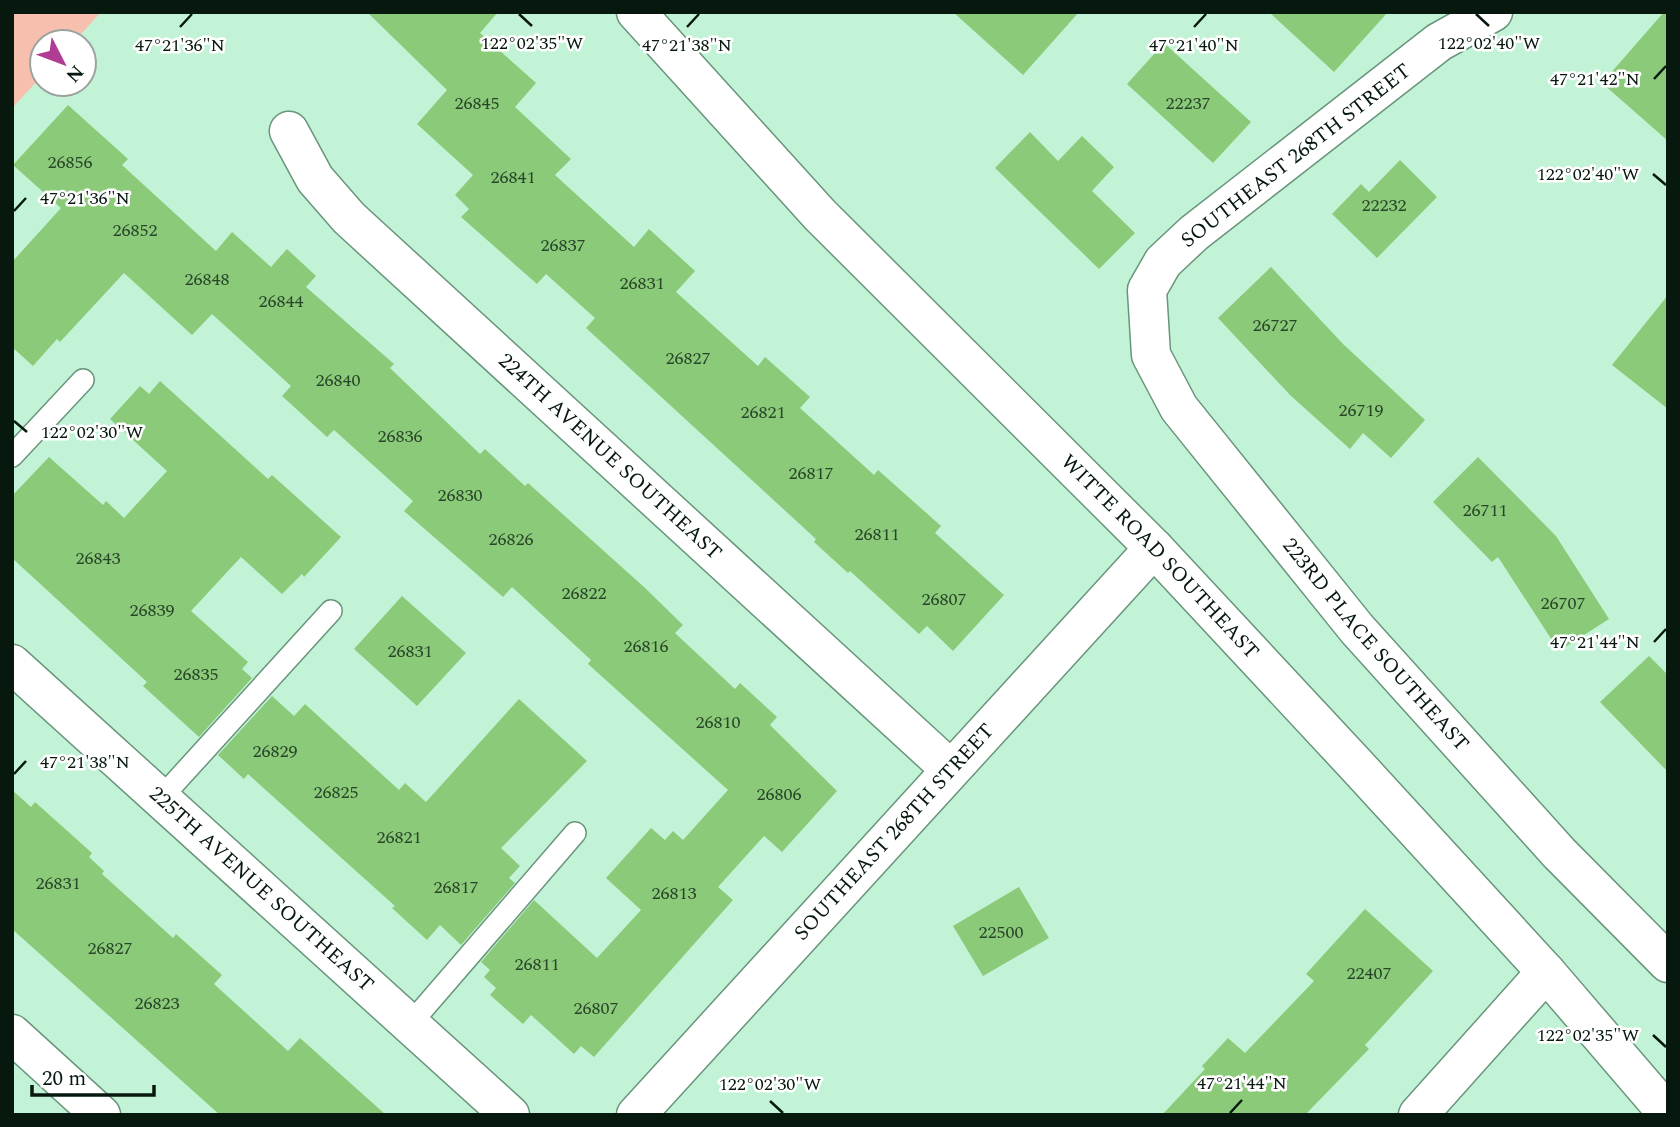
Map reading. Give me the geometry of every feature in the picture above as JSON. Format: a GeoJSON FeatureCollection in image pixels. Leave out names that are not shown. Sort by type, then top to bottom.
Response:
{"type":"FeatureCollection","features":[{"type":"Feature","properties":{"kind":"street","name":"WITTE ROAD SOUTHEAST"},"geometry":{"type":"LineString","coordinates":[[636,12],[820,215],[1154,548],[1546,972],[1668,1114]]}},
{"type":"Feature","properties":{"kind":"street","name":"SOUTHEAST 268TH STREET"},"geometry":{"type":"LineString","coordinates":[[1147,290],[1163,262],[1194,233],[1439,42],[1493,12]]}},
{"type":"Feature","properties":{"kind":"street","name":"224TH AVENUE SOUTHEAST"},"geometry":{"type":"LineString","coordinates":[[289,131],[315,179],[349,218],[949,768]]}},
{"type":"Feature","properties":{"kind":"street","name":"223RD PLACE SOUTHEAST"},"geometry":{"type":"LineString","coordinates":[[1147,290],[1151,355],[1179,408],[1357,629],[1559,853],[1668,963]]}},
{"type":"Feature","properties":{"kind":"street","name":"SOUTHEAST 268TH STREET"},"geometry":{"type":"LineString","coordinates":[[636,1115],[949,768],[1154,548]]}},
{"type":"Feature","properties":{"kind":"street","name":"225TH AVENUE SOUTHEAST"},"geometry":{"type":"LineString","coordinates":[[12,664],[510,1115]]}},
{"type":"Feature","properties":{"kind":"street"},"geometry":{"type":"LineString","coordinates":[[1418,1115],[1546,972]]}},
{"type":"Feature","properties":{"kind":"street"},"geometry":{"type":"LineString","coordinates":[[12,1034],[101,1115]]}},
{"type":"Feature","properties":{"kind":"lane"},"geometry":{"type":"LineString","coordinates":[[12,456],[83,380]]}},
{"type":"Feature","properties":{"kind":"lane"},"geometry":{"type":"LineString","coordinates":[[161,798],[331,611]]}},
{"type":"Feature","properties":{"kind":"lane"},"geometry":{"type":"LineString","coordinates":[[411,1023],[575,833]]}},
{"type":"Feature","properties":{"kind":"shaded area"},"geometry":{"type":"Polygon","coordinates":[[[12,12],[101,12],[87,28],[28,28],[28,91],[12,108],[12,12]]]}},
{"type":"Feature","properties":{"kind":"building"},"geometry":{"type":"Polygon","coordinates":[[[367,12],[498,12],[480,33],[536,83],[515,107],[571,159],[555,175],[634,247],[649,229],[695,271],[676,292],[758,366],[765,357],[810,397],[800,408],[874,475],[878,470],[941,526],[935,533],[1004,595],[953,651],[927,626],[919,634],[814,542],[816,539],[586,328],[595,318],[546,274],[537,284],[461,217],[469,209],[455,195],[473,175],[417,124],[447,90],[367,12]]]}},
{"type":"Feature","properties":{"kind":"building"},"geometry":{"type":"Polygon","coordinates":[[[953,12],[1079,12],[1023,75],[953,12]]]}},
{"type":"Feature","properties":{"kind":"building"},"geometry":{"type":"Polygon","coordinates":[[[1269,12],[1388,12],[1334,72],[1269,12]]]}},
{"type":"Feature","properties":{"kind":"building"},"geometry":{"type":"Polygon","coordinates":[[[1664,12],[1668,12],[1668,141],[1602,83],[1664,12]]]}},
{"type":"Feature","properties":{"kind":"building"},"geometry":{"type":"Polygon","coordinates":[[[1164,43],[1251,122],[1213,163],[1127,84],[1164,43]]]}},
{"type":"Feature","properties":{"kind":"building"},"geometry":{"type":"Polygon","coordinates":[[[68,105],[128,159],[122,165],[216,251],[232,232],[271,267],[287,249],[316,276],[306,287],[394,364],[390,368],[480,454],[485,449],[525,486],[528,483],[644,587],[683,625],[675,633],[735,689],[740,683],[777,717],[770,725],[837,791],[782,852],[764,836],[718,887],[733,900],[594,1057],[581,1046],[574,1054],[531,1015],[523,1024],[490,995],[496,988],[484,977],[490,970],[481,962],[534,900],[597,958],[641,910],[606,878],[651,828],[665,840],[673,831],[683,840],[728,790],[588,664],[591,660],[512,587],[503,597],[404,511],[413,501],[334,430],[327,437],[282,396],[291,386],[212,314],[192,335],[124,273],[60,342],[57,339],[33,366],[12,347],[12,262],[61,208],[13,165],[68,105]]]}},
{"type":"Feature","properties":{"kind":"building"},"geometry":{"type":"Polygon","coordinates":[[[1030,132],[1058,161],[1082,136],[1114,167],[1092,191],[1135,233],[1099,269],[995,168],[1030,132]]]}},
{"type":"Feature","properties":{"kind":"building"},"geometry":{"type":"Polygon","coordinates":[[[1400,160],[1437,197],[1377,258],[1332,214],[1361,184],[1369,192],[1400,160]]]}},
{"type":"Feature","properties":{"kind":"building"},"geometry":{"type":"Polygon","coordinates":[[[1271,267],[1343,344],[1425,420],[1391,458],[1363,433],[1350,449],[1290,395],[1218,318],[1271,267]]]}},
{"type":"Feature","properties":{"kind":"building"},"geometry":{"type":"Polygon","coordinates":[[[1668,295],[1668,409],[1612,365],[1668,295]]]}},
{"type":"Feature","properties":{"kind":"building"},"geometry":{"type":"Polygon","coordinates":[[[160,381],[268,479],[272,475],[341,537],[304,577],[302,574],[282,594],[241,557],[191,611],[248,662],[242,669],[252,678],[199,737],[143,686],[147,682],[12,558],[12,496],[49,457],[103,505],[106,501],[124,518],[167,471],[110,419],[140,386],[149,394],[160,381]]]}},
{"type":"Feature","properties":{"kind":"building"},"geometry":{"type":"Polygon","coordinates":[[[1478,457],[1556,536],[1609,619],[1559,651],[1498,557],[1492,562],[1433,502],[1478,457]]]}},
{"type":"Feature","properties":{"kind":"building"},"geometry":{"type":"Polygon","coordinates":[[[402,596],[466,653],[417,706],[354,649],[402,596]]]}},
{"type":"Feature","properties":{"kind":"building"},"geometry":{"type":"Polygon","coordinates":[[[1649,656],[1668,675],[1668,772],[1600,702],[1649,656]]]}},
{"type":"Feature","properties":{"kind":"building"},"geometry":{"type":"Polygon","coordinates":[[[272,696],[294,716],[305,704],[399,790],[405,783],[426,802],[519,699],[587,761],[501,848],[520,866],[509,878],[515,883],[461,945],[440,925],[427,940],[392,908],[395,906],[248,774],[244,779],[218,755],[272,696]]]}},
{"type":"Feature","properties":{"kind":"building"},"geometry":{"type":"Polygon","coordinates":[[[12,790],[31,807],[35,802],[92,853],[89,857],[104,871],[102,874],[173,938],[176,934],[222,975],[214,984],[288,1051],[300,1038],[386,1115],[220,1115],[12,929],[12,790]]]}},
{"type":"Feature","properties":{"kind":"building"},"geometry":{"type":"Polygon","coordinates":[[[1019,887],[1049,938],[983,976],[953,926],[1019,887]]]}},
{"type":"Feature","properties":{"kind":"building"},"geometry":{"type":"Polygon","coordinates":[[[1365,909],[1433,971],[1365,1045],[1369,1049],[1305,1115],[1162,1115],[1205,1069],[1202,1066],[1228,1038],[1245,1053],[1314,981],[1306,974],[1365,909]]]}}]}
